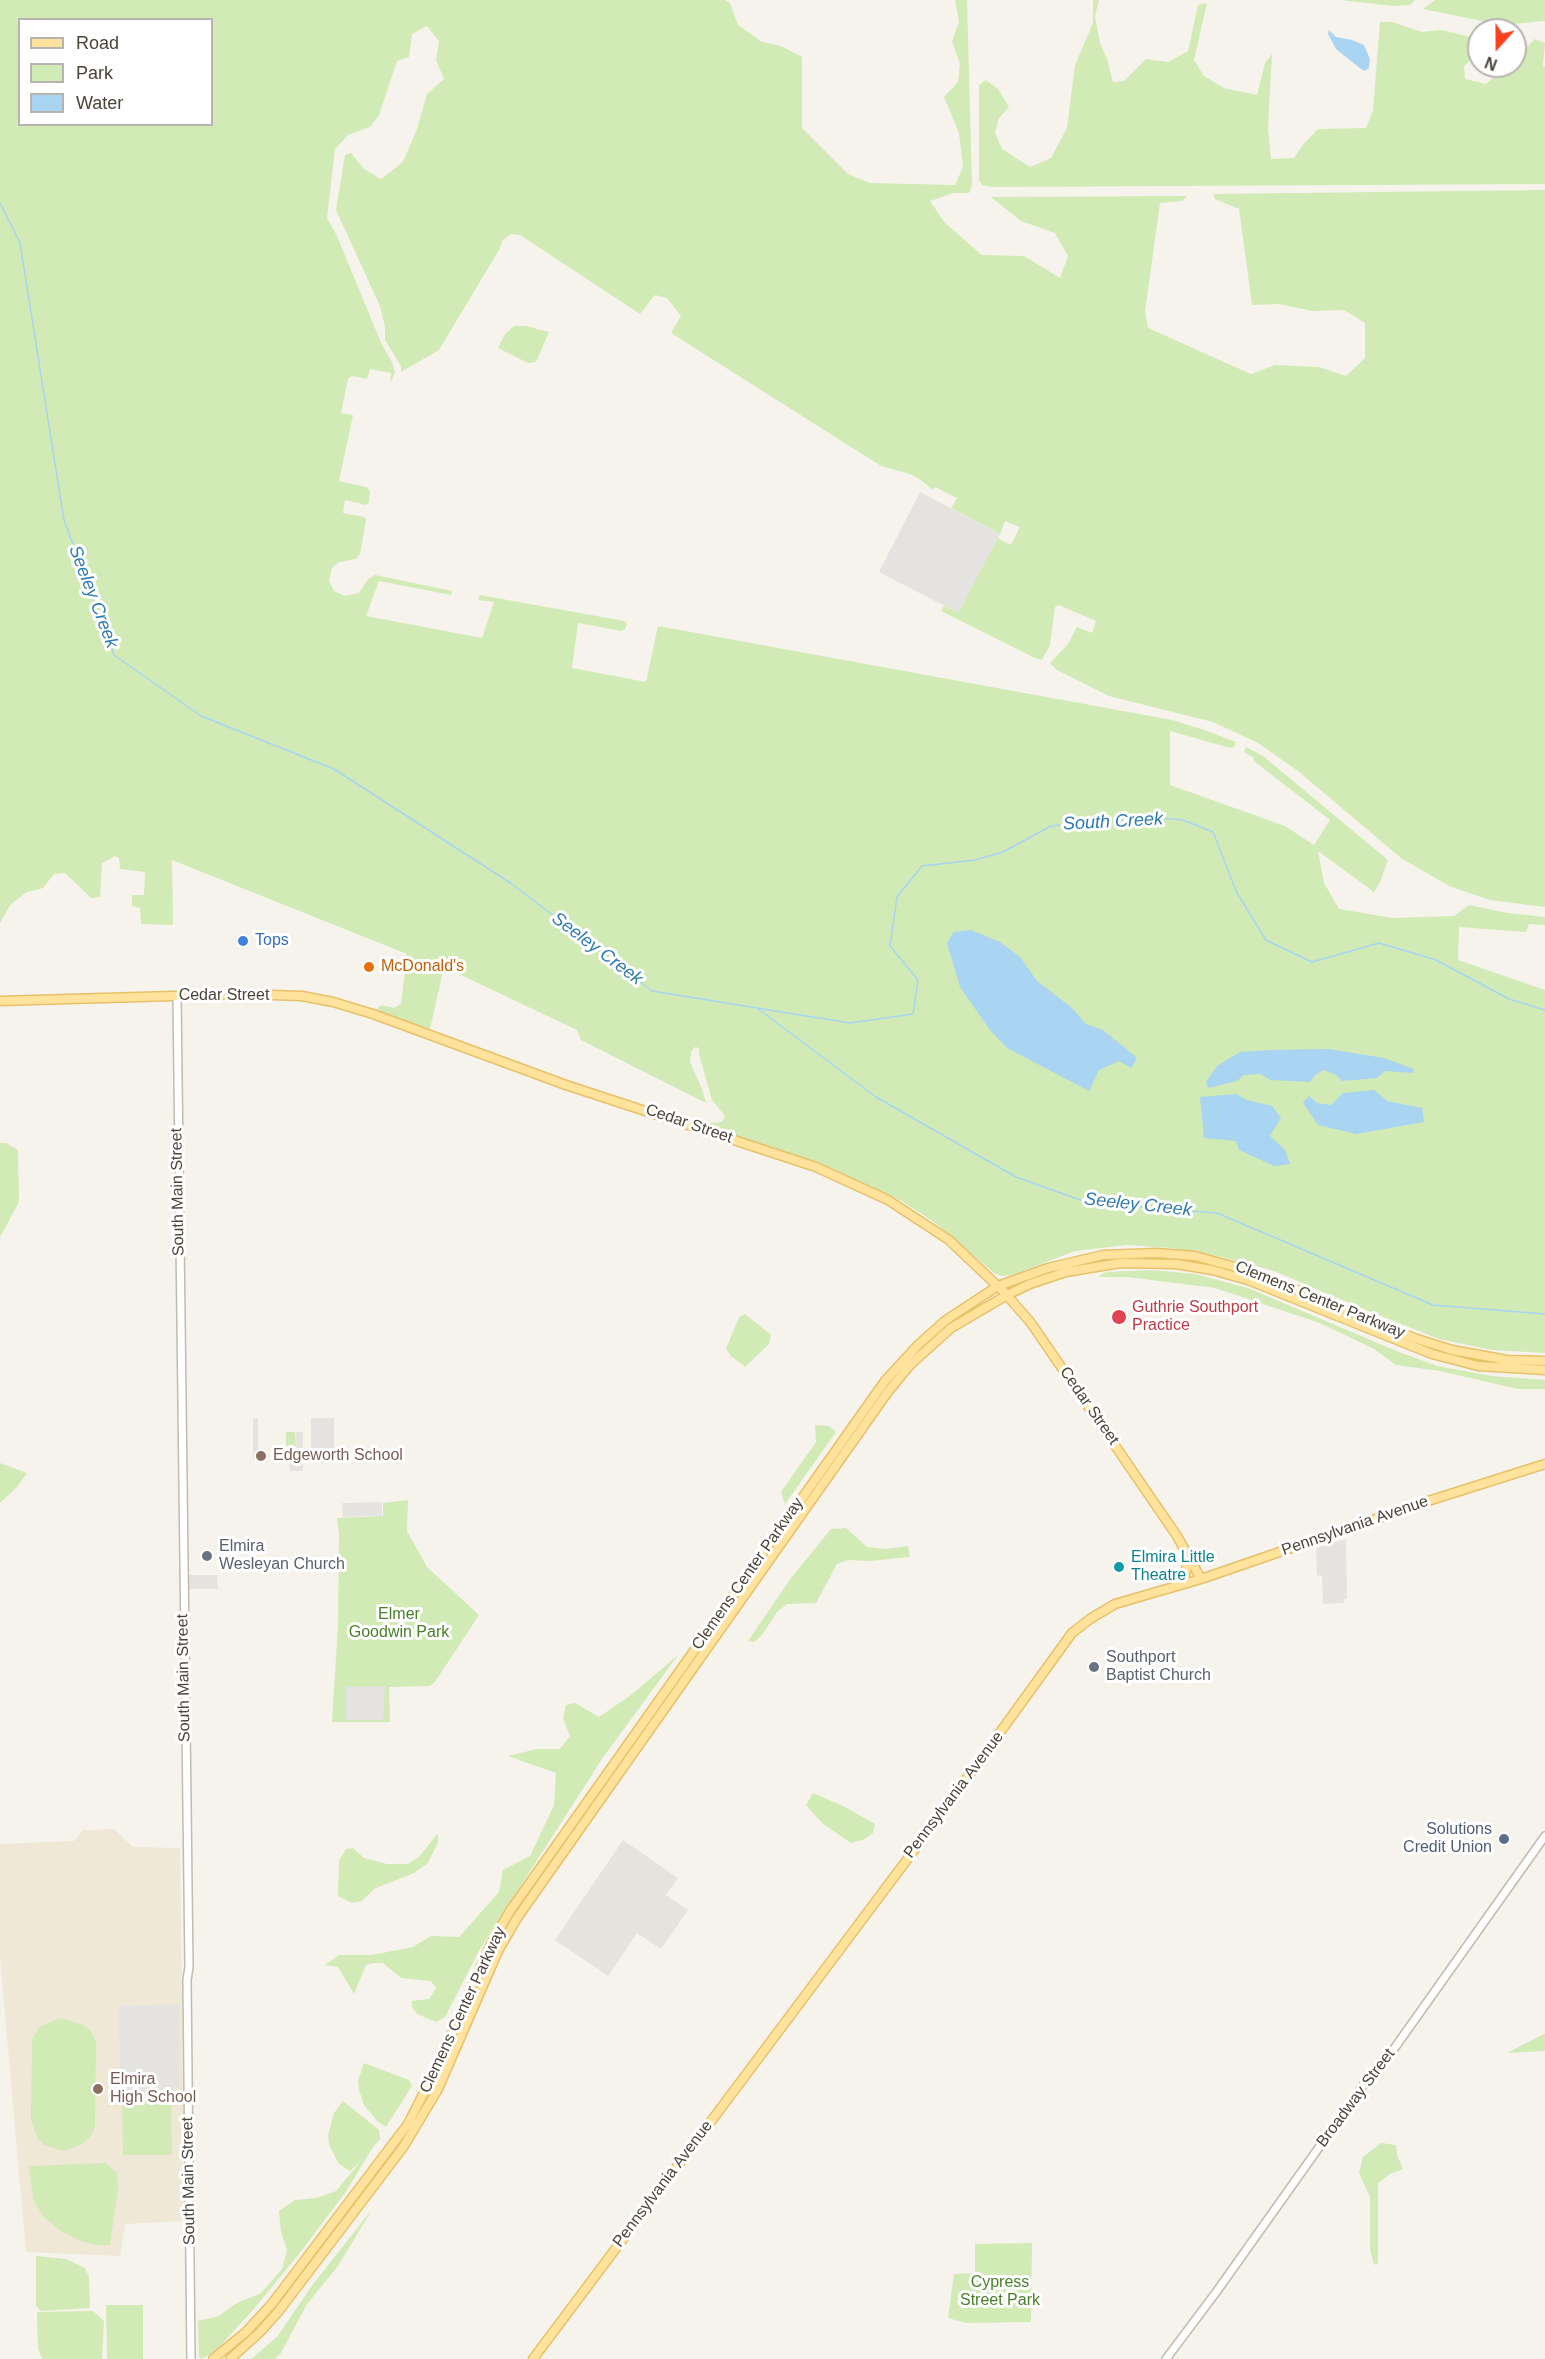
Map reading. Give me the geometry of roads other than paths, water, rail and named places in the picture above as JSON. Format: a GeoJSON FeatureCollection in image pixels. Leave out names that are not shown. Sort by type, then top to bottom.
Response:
{"type":"FeatureCollection","features":[{"type":"Feature","properties":{"kind":"main road","name":"Cedar Street"},"geometry":{"type":"LineString","coordinates":[[0,1001],[254,994],[302,996],[333,1002],[373,1014],[566,1085],[816,1167],[888,1200],[949,1240],[1003,1291],[1044,1341],[1124,1457],[1201,1579]]}},
{"type":"Feature","properties":{"kind":"main road","name":"Clemens Center Parkway"},"geometry":{"type":"LineString","coordinates":[[213,2359],[246,2332],[271,2305],[408,2124],[438,2065],[491,1944],[510,1911],[885,1380],[932,1332],[962,1309],[1047,1268],[1102,1255],[1148,1252],[1196,1256],[1250,1270],[1435,1345],[1490,1357],[1545,1361]]}},
{"type":"Feature","properties":{"kind":"main road","name":"Clemens Center Parkway"},"geometry":{"type":"LineString","coordinates":[[230,2359],[260,2333],[278,2312],[404,2146],[438,2089],[498,1951],[517,1918],[887,1393],[910,1365],[951,1328],[1003,1291],[1048,1278],[1093,1266],[1138,1262],[1185,1265],[1248,1280],[1432,1354],[1478,1366],[1545,1370]]}},
{"type":"Feature","properties":{"kind":"main road","name":"Pennsylvania Avenue"},"geometry":{"type":"LineString","coordinates":[[533,2359],[930,1829],[1072,1633],[1115,1604],[1201,1579],[1425,1502],[1545,1464]]}},
{"type":"Feature","properties":{"kind":"main road"},"geometry":{"type":"LineString","coordinates":[[1176,1586],[1185,1575],[1189,1557]]}},
{"type":"Feature","properties":{"kind":"street","name":"South Main Street"},"geometry":{"type":"LineString","coordinates":[[177,996],[189,1967],[187,1980],[191,2359]]}},
{"type":"Feature","properties":{"kind":"street","name":"Broadway Street"},"geometry":{"type":"LineString","coordinates":[[1166,2359],[1364,2084],[1379,2070],[1545,1836]]}},
{"type":"Feature","properties":{"kind":"water"},"geometry":{"type":"Polygon","coordinates":[[[1329,30],[1336,37],[1364,45],[1370,59],[1369,68],[1365,71],[1361,69],[1336,49],[1328,34],[1329,30]]]}},
{"type":"Feature","properties":{"kind":"water"},"geometry":{"type":"Polygon","coordinates":[[[971,930],[1000,942],[1020,957],[1037,981],[1071,1007],[1086,1024],[1103,1030],[1137,1058],[1131,1068],[1119,1061],[1099,1070],[1089,1091],[1007,1048],[990,1030],[960,987],[947,943],[954,932],[971,930]]]}},
{"type":"Feature","properties":{"kind":"water"},"geometry":{"type":"Polygon","coordinates":[[[1328,1049],[1384,1058],[1414,1069],[1413,1073],[1385,1071],[1377,1078],[1342,1081],[1336,1075],[1323,1070],[1310,1082],[1271,1080],[1260,1074],[1244,1075],[1237,1081],[1208,1088],[1206,1082],[1217,1066],[1240,1052],[1328,1049]]]}},
{"type":"Feature","properties":{"kind":"water"},"geometry":{"type":"Polygon","coordinates":[[[1374,1090],[1387,1101],[1422,1108],[1424,1122],[1356,1134],[1318,1125],[1303,1103],[1309,1096],[1317,1103],[1331,1105],[1343,1093],[1374,1090]]]}},
{"type":"Feature","properties":{"kind":"water"},"geometry":{"type":"Polygon","coordinates":[[[1236,1094],[1247,1100],[1272,1106],[1281,1118],[1270,1136],[1285,1150],[1290,1164],[1274,1166],[1239,1150],[1236,1141],[1204,1138],[1200,1097],[1236,1094]]]}},
{"type":"Feature","properties":{"kind":"waterway","name":"Seeley Creek"},"geometry":{"type":"LineString","coordinates":[[0,203],[20,243],[64,520],[114,655],[201,716],[334,769],[512,884],[652,991],[757,1008],[876,1097],[1016,1177],[1089,1203],[1217,1213],[1433,1305],[1545,1314]]}},
{"type":"Feature","properties":{"kind":"waterway","name":"South Creek"},"geometry":{"type":"LineString","coordinates":[[757,1008],[850,1023],[913,1014],[918,980],[890,946],[897,897],[922,866],[975,860],[1003,852],[1051,826],[1147,817],[1183,820],[1213,832],[1237,893],[1266,940],[1312,962],[1379,943],[1436,960],[1509,999],[1545,1010]]}},
{"type":"Feature","properties":{"kind":"place","name":"Tops"},"geometry":{"type":"Point","coordinates":[243,941]}},
{"type":"Feature","properties":{"kind":"place","name":"McDonald's"},"geometry":{"type":"Point","coordinates":[369,967]}},
{"type":"Feature","properties":{"kind":"place","name":"Guthrie Southport Practice"},"geometry":{"type":"Point","coordinates":[1119,1317]}},
{"type":"Feature","properties":{"kind":"place","name":"Edgeworth School"},"geometry":{"type":"Point","coordinates":[261,1456]}},
{"type":"Feature","properties":{"kind":"place","name":"Elmira Wesleyan Church"},"geometry":{"type":"Point","coordinates":[207,1556]}},
{"type":"Feature","properties":{"kind":"place","name":"Elmira Little Theatre"},"geometry":{"type":"Point","coordinates":[1119,1567]}},
{"type":"Feature","properties":{"kind":"place","name":"Southport Baptist Church"},"geometry":{"type":"Point","coordinates":[1094,1667]}},
{"type":"Feature","properties":{"kind":"place","name":"Solutions Credit Union"},"geometry":{"type":"Point","coordinates":[1504,1839]}},
{"type":"Feature","properties":{"kind":"place","name":"Elmira High School"},"geometry":{"type":"Point","coordinates":[98,2089]}},
{"type":"Feature","properties":{"kind":"park label","name":"Elmer Goodwin Park"},"geometry":{"type":"Point","coordinates":[399,1624]}},
{"type":"Feature","properties":{"kind":"park label","name":"Cypress Street Park"},"geometry":{"type":"Point","coordinates":[1000,2292]}}]}
